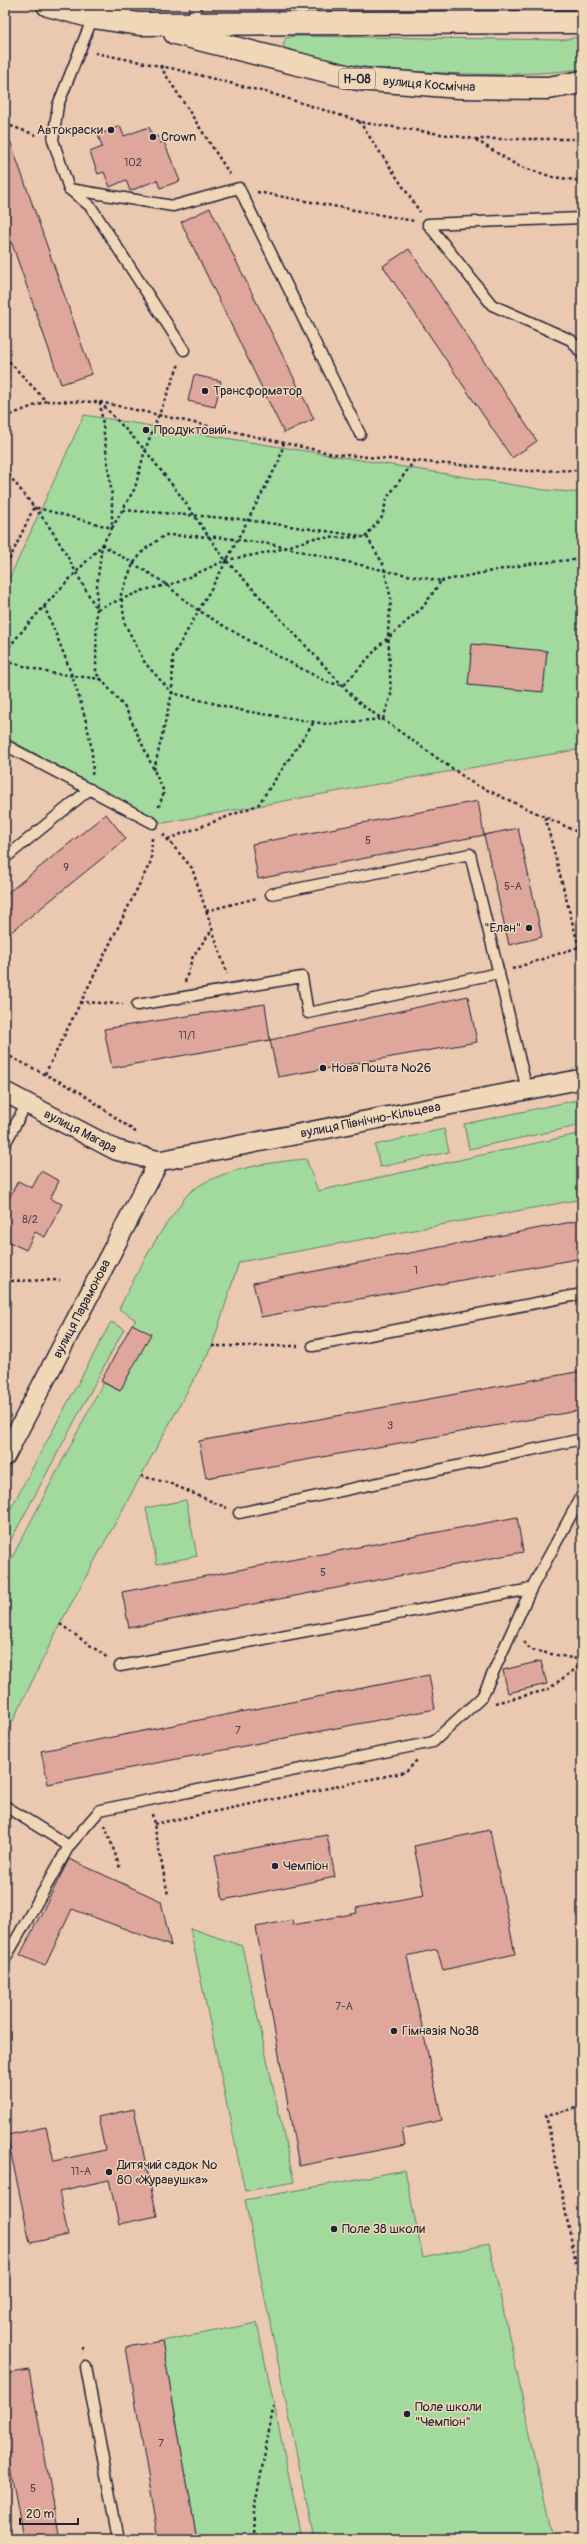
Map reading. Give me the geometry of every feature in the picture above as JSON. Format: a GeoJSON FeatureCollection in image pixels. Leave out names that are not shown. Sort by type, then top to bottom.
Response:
{"type":"FeatureCollection","features":[{"type":"Feature","properties":{"kind":"main road","name":"вулиця Космічна"},"geometry":{"type":"LineString","coordinates":[[48,5],[93,17],[194,15],[582,22]]}},
{"type":"Feature","properties":{"kind":"main road","name":"вулиця Космічна"},"geometry":{"type":"LineString","coordinates":[[130,17],[358,80],[474,87],[548,88],[582,82]]}},
{"type":"Feature","properties":{"kind":"street","name":"вулиця Північно-Кільцева"},"geometry":{"type":"LineString","coordinates":[[159,1161],[582,1079]]}},
{"type":"Feature","properties":{"kind":"street","name":"вулиця Магара"},"geometry":{"type":"LineString","coordinates":[[5,1092],[116,1150],[159,1161]]}},
{"type":"Feature","properties":{"kind":"street","name":"вулиця Парамонова"},"geometry":{"type":"LineString","coordinates":[[5,1456],[159,1161]]}},
{"type":"Feature","properties":{"kind":"lane"},"geometry":{"type":"LineString","coordinates":[[93,17],[58,105],[53,140],[69,189],[91,207],[184,350]]}},
{"type":"Feature","properties":{"kind":"lane"},"geometry":{"type":"LineString","coordinates":[[69,189],[172,206],[239,188],[360,434]]}},
{"type":"Feature","properties":{"kind":"lane"},"geometry":{"type":"LineString","coordinates":[[428,224],[582,218]]}},
{"type":"Feature","properties":{"kind":"lane"},"geometry":{"type":"LineString","coordinates":[[428,224],[492,305],[571,340],[582,354]]}},
{"type":"Feature","properties":{"kind":"lane"},"geometry":{"type":"LineString","coordinates":[[5,745],[153,823]]}},
{"type":"Feature","properties":{"kind":"lane"},"geometry":{"type":"LineString","coordinates":[[5,858],[90,789]]}},
{"type":"Feature","properties":{"kind":"lane"},"geometry":{"type":"LineString","coordinates":[[271,894],[470,854],[527,1090]]}},
{"type":"Feature","properties":{"kind":"lane"},"geometry":{"type":"LineString","coordinates":[[137,1005],[302,977],[308,1013],[499,973]]}},
{"type":"Feature","properties":{"kind":"lane"},"geometry":{"type":"LineString","coordinates":[[5,1144],[26,1103]]}},
{"type":"Feature","properties":{"kind":"lane"},"geometry":{"type":"LineString","coordinates":[[313,1346],[582,1294]]}},
{"type":"Feature","properties":{"kind":"lane"},"geometry":{"type":"LineString","coordinates":[[239,1513],[582,1439]]}},
{"type":"Feature","properties":{"kind":"lane"},"geometry":{"type":"LineString","coordinates":[[5,1959],[69,1846],[100,1810],[433,1742],[482,1697],[531,1589],[582,1495]]}},
{"type":"Feature","properties":{"kind":"lane"},"geometry":{"type":"LineString","coordinates":[[120,1666],[531,1589]]}},
{"type":"Feature","properties":{"kind":"lane"},"geometry":{"type":"LineString","coordinates":[[5,1806],[69,1846]]}},
{"type":"Feature","properties":{"kind":"lane"},"geometry":{"type":"LineString","coordinates":[[86,2367],[118,2539]]}},
{"type":"Feature","properties":{"kind":"path"},"geometry":{"type":"LineString","coordinates":[[80,50],[160,66],[273,94],[359,121],[475,139],[582,139]]}},
{"type":"Feature","properties":{"kind":"path"},"geometry":{"type":"LineString","coordinates":[[160,66],[239,188],[428,224]]}},
{"type":"Feature","properties":{"kind":"path"},"geometry":{"type":"LineString","coordinates":[[359,121],[428,224]]}},
{"type":"Feature","properties":{"kind":"path"},"geometry":{"type":"LineString","coordinates":[[5,124],[53,140]]}},
{"type":"Feature","properties":{"kind":"path"},"geometry":{"type":"LineString","coordinates":[[475,139],[518,166],[553,177],[582,181]]}},
{"type":"Feature","properties":{"kind":"path"},"geometry":{"type":"LineString","coordinates":[[5,652],[44,606],[102,545],[123,510],[135,488],[145,450],[184,350]]}},
{"type":"Feature","properties":{"kind":"path"},"geometry":{"type":"LineString","coordinates":[[5,357],[46,401]]}},
{"type":"Feature","properties":{"kind":"path"},"geometry":{"type":"LineString","coordinates":[[5,417],[46,401],[100,402],[334,454],[528,470],[582,470]]}},
{"type":"Feature","properties":{"kind":"path"},"geometry":{"type":"LineString","coordinates":[[100,402],[145,450],[180,495],[193,516],[226,560],[344,685],[358,702],[474,784],[582,834]]}},
{"type":"Feature","properties":{"kind":"path"},"geometry":{"type":"LineString","coordinates":[[100,402],[112,497],[112,528]]}},
{"type":"Feature","properties":{"kind":"path"},"geometry":{"type":"LineString","coordinates":[[154,770],[172,693],[173,656],[199,611],[279,461],[284,442]]}},
{"type":"Feature","properties":{"kind":"path"},"geometry":{"type":"LineString","coordinates":[[367,537],[382,517],[387,498],[414,460]]}},
{"type":"Feature","properties":{"kind":"path"},"geometry":{"type":"LineString","coordinates":[[5,470],[51,526],[75,573],[97,609]]}},
{"type":"Feature","properties":{"kind":"path"},"geometry":{"type":"LineString","coordinates":[[34,507],[112,528]]}},
{"type":"Feature","properties":{"kind":"path"},"geometry":{"type":"LineString","coordinates":[[5,568],[34,507]]}},
{"type":"Feature","properties":{"kind":"path"},"geometry":{"type":"LineString","coordinates":[[123,510],[247,520],[367,537]]}},
{"type":"Feature","properties":{"kind":"path"},"geometry":{"type":"LineString","coordinates":[[383,719],[328,724],[244,711],[172,693],[145,662],[125,624],[121,594],[133,564],[144,550],[165,535],[236,540],[285,548],[441,581],[528,564],[581,559],[582,562]]}},
{"type":"Feature","properties":{"kind":"path"},"geometry":{"type":"LineString","coordinates":[[97,609],[144,590],[176,583],[226,560],[285,548],[314,538],[367,537]]}},
{"type":"Feature","properties":{"kind":"path"},"geometry":{"type":"LineString","coordinates":[[367,537],[384,570],[391,599],[388,637],[391,695],[383,719]]}},
{"type":"Feature","properties":{"kind":"path"},"geometry":{"type":"LineString","coordinates":[[102,545],[166,585],[199,611],[244,639],[329,683],[344,685]]}},
{"type":"Feature","properties":{"kind":"path"},"geometry":{"type":"LineString","coordinates":[[44,1074],[151,861],[153,823],[164,792],[126,709],[96,673],[97,609],[102,545]]}},
{"type":"Feature","properties":{"kind":"path"},"geometry":{"type":"LineString","coordinates":[[344,685],[388,637],[423,607],[441,581]]}},
{"type":"Feature","properties":{"kind":"path"},"geometry":{"type":"LineString","coordinates":[[44,606],[72,675],[89,738],[93,768],[90,789]]}},
{"type":"Feature","properties":{"kind":"path"},"geometry":{"type":"LineString","coordinates":[[5,661],[50,673],[101,679]]}},
{"type":"Feature","properties":{"kind":"path"},"geometry":{"type":"LineString","coordinates":[[168,839],[258,805],[314,722]]}},
{"type":"Feature","properties":{"kind":"path"},"geometry":{"type":"LineString","coordinates":[[499,973],[580,947],[544,817]]}},
{"type":"Feature","properties":{"kind":"path"},"geometry":{"type":"LineString","coordinates":[[153,823],[192,868],[232,989]]}},
{"type":"Feature","properties":{"kind":"path"},"geometry":{"type":"LineString","coordinates":[[206,911],[271,894]]}},
{"type":"Feature","properties":{"kind":"path"},"geometry":{"type":"LineString","coordinates":[[180,998],[193,956],[212,930]]}},
{"type":"Feature","properties":{"kind":"path"},"geometry":{"type":"LineString","coordinates":[[80,1002],[137,1005]]}},
{"type":"Feature","properties":{"kind":"path"},"geometry":{"type":"LineString","coordinates":[[5,1054],[80,1092],[136,1133]]}},
{"type":"Feature","properties":{"kind":"path"},"geometry":{"type":"LineString","coordinates":[[5,1281],[60,1280]]}},
{"type":"Feature","properties":{"kind":"path"},"geometry":{"type":"LineString","coordinates":[[212,1346],[313,1346]]}},
{"type":"Feature","properties":{"kind":"path"},"geometry":{"type":"LineString","coordinates":[[141,1476],[169,1483],[239,1513]]}},
{"type":"Feature","properties":{"kind":"path"},"geometry":{"type":"LineString","coordinates":[[60,1624],[120,1666]]}},
{"type":"Feature","properties":{"kind":"path"},"geometry":{"type":"LineString","coordinates":[[512,1631],[531,1650],[582,1660]]}},
{"type":"Feature","properties":{"kind":"path"},"geometry":{"type":"LineString","coordinates":[[494,1703],[547,1690],[582,1664]]}},
{"type":"Feature","properties":{"kind":"path"},"geometry":{"type":"LineString","coordinates":[[154,1824],[406,1772],[433,1742]]}},
{"type":"Feature","properties":{"kind":"path"},"geometry":{"type":"LineString","coordinates":[[149,1799],[168,1896]]}},
{"type":"Feature","properties":{"kind":"path"},"geometry":{"type":"LineString","coordinates":[[100,1810],[120,1868]]}},
{"type":"Feature","properties":{"kind":"path"},"geometry":{"type":"LineString","coordinates":[[582,2107],[546,2115],[582,2293]]}},
{"type":"Feature","properties":{"kind":"path"},"geometry":{"type":"LineString","coordinates":[[253,2539],[254,2511],[274,2404]]}},
{"type":"Feature","properties":{"kind":"green space"},"geometry":{"type":"Polygon","coordinates":[[[294,36],[563,40],[582,36],[582,69],[555,72],[473,74],[418,72],[364,67],[292,53],[286,50],[283,45],[286,38],[294,36]]]}},
{"type":"Feature","properties":{"kind":"green space"},"geometry":{"type":"Polygon","coordinates":[[[84,415],[545,490],[582,493],[582,749],[422,776],[163,823],[5,737],[5,588],[84,415]]]}},
{"type":"Feature","properties":{"kind":"green space"},"geometry":{"type":"Polygon","coordinates":[[[582,1099],[582,1125],[469,1149],[464,1124],[582,1099]]]}},
{"type":"Feature","properties":{"kind":"green space"},"geometry":{"type":"Polygon","coordinates":[[[444,1129],[449,1152],[380,1167],[375,1145],[444,1129]]]}},
{"type":"Feature","properties":{"kind":"green space"},"geometry":{"type":"Polygon","coordinates":[[[582,1133],[582,1199],[239,1262],[212,1346],[60,1624],[5,1737],[5,1571],[103,1383],[120,1391],[150,1334],[132,1324],[136,1320],[119,1309],[152,1247],[188,1194],[202,1184],[230,1172],[277,1162],[306,1159],[318,1191],[582,1133]]]}},
{"type":"Feature","properties":{"kind":"green space"},"geometry":{"type":"Polygon","coordinates":[[[111,1322],[124,1329],[5,1551],[5,1519],[111,1322]]]}},
{"type":"Feature","properties":{"kind":"green space"},"geometry":{"type":"Polygon","coordinates":[[[186,1500],[197,1556],[157,1564],[146,1508],[186,1500]]]}},
{"type":"Feature","properties":{"kind":"green space"},"geometry":{"type":"Polygon","coordinates":[[[190,1928],[242,1946],[294,2182],[245,2191],[190,1928]]]}},
{"type":"Feature","properties":{"kind":"green space","name":"Поле школи \"Чемпіон\""},"geometry":{"type":"Polygon","coordinates":[[[405,2170],[423,2258],[489,2244],[553,2539],[314,2539],[245,2200],[405,2170]]]}},
{"type":"Feature","properties":{"kind":"green space"},"geometry":{"type":"Polygon","coordinates":[[[257,2323],[302,2539],[197,2539],[162,2341],[257,2323]]]}},
{"type":"Feature","properties":{"kind":"building"},"geometry":{"type":"Polygon","coordinates":[[[120,126],[124,136],[149,127],[153,137],[157,136],[160,143],[164,142],[180,181],[160,188],[157,180],[130,191],[126,180],[110,187],[104,172],[98,174],[90,152],[102,147],[98,135],[120,126]]]}},
{"type":"Feature","properties":{"kind":"building"},"geometry":{"type":"Polygon","coordinates":[[[7,132],[92,374],[61,384],[5,224],[5,133],[7,132]]]}},
{"type":"Feature","properties":{"kind":"building"},"geometry":{"type":"Polygon","coordinates":[[[210,208],[314,419],[284,433],[181,222],[210,208]]]}},
{"type":"Feature","properties":{"kind":"building"},"geometry":{"type":"Polygon","coordinates":[[[409,249],[537,441],[512,458],[383,266],[409,249]]]}},
{"type":"Feature","properties":{"kind":"building","name":"Трансформатор"},"geometry":{"type":"Polygon","coordinates":[[[194,375],[221,381],[215,407],[188,401],[194,375]]]}},
{"type":"Feature","properties":{"kind":"building"},"geometry":{"type":"Polygon","coordinates":[[[472,644],[547,651],[543,692],[468,685],[472,644]]]}},
{"type":"Feature","properties":{"kind":"building"},"geometry":{"type":"Polygon","coordinates":[[[478,801],[484,835],[258,879],[252,844],[478,801]]]}},
{"type":"Feature","properties":{"kind":"building"},"geometry":{"type":"Polygon","coordinates":[[[106,814],[126,839],[5,937],[5,895],[106,814]]]}},
{"type":"Feature","properties":{"kind":"building"},"geometry":{"type":"Polygon","coordinates":[[[518,828],[542,937],[509,945],[484,835],[518,828]]]}},
{"type":"Feature","properties":{"kind":"building"},"geometry":{"type":"Polygon","coordinates":[[[468,996],[477,1042],[278,1077],[270,1040],[468,996]]]}},
{"type":"Feature","properties":{"kind":"building"},"geometry":{"type":"Polygon","coordinates":[[[265,1004],[270,1040],[112,1068],[104,1029],[265,1004]]]}},
{"type":"Feature","properties":{"kind":"building"},"geometry":{"type":"Polygon","coordinates":[[[41,1171],[59,1181],[50,1199],[62,1204],[45,1237],[35,1232],[26,1250],[5,1240],[5,1206],[18,1181],[32,1188],[41,1171]]]}},
{"type":"Feature","properties":{"kind":"building"},"geometry":{"type":"Polygon","coordinates":[[[582,1220],[582,1258],[261,1317],[253,1283],[582,1220]]]}},
{"type":"Feature","properties":{"kind":"building"},"geometry":{"type":"Polygon","coordinates":[[[132,1324],[151,1334],[120,1391],[101,1381],[132,1324]]]}},
{"type":"Feature","properties":{"kind":"building"},"geometry":{"type":"Polygon","coordinates":[[[582,1371],[582,1410],[206,1478],[199,1441],[582,1371]]]}},
{"type":"Feature","properties":{"kind":"building"},"geometry":{"type":"Polygon","coordinates":[[[517,1517],[523,1552],[129,1628],[122,1592],[517,1517]]]}},
{"type":"Feature","properties":{"kind":"building"},"geometry":{"type":"Polygon","coordinates":[[[541,1661],[547,1684],[508,1693],[503,1670],[541,1661]]]}},
{"type":"Feature","properties":{"kind":"building"},"geometry":{"type":"Polygon","coordinates":[[[429,1675],[435,1709],[48,1784],[41,1751],[429,1675]]]}},
{"type":"Feature","properties":{"kind":"building","name":"Гімназія №38"},"geometry":{"type":"Polygon","coordinates":[[[490,1830],[515,1954],[443,1970],[437,1949],[407,1956],[442,2120],[402,2129],[405,2145],[299,2166],[256,1927],[292,1920],[293,1925],[357,1913],[356,1908],[424,1895],[414,1846],[490,1830]]]}},
{"type":"Feature","properties":{"kind":"building","name":"Чемпіон"},"geometry":{"type":"Polygon","coordinates":[[[327,1835],[335,1877],[223,1900],[215,1855],[327,1835]]]}},
{"type":"Feature","properties":{"kind":"building"},"geometry":{"type":"Polygon","coordinates":[[[69,1859],[161,1901],[171,1946],[72,1909],[45,1966],[20,1955],[69,1859]]]}},
{"type":"Feature","properties":{"kind":"building","name":"Дитячий садок № 80 «Журавушка»"},"geometry":{"type":"Polygon","coordinates":[[[134,2109],[157,2216],[119,2224],[109,2180],[59,2191],[68,2235],[30,2243],[7,2135],[46,2127],[54,2161],[105,2150],[98,2117],[134,2109]]]}},
{"type":"Feature","properties":{"kind":"building"},"geometry":{"type":"Polygon","coordinates":[[[162,2341],[197,2539],[159,2539],[126,2347],[162,2341]]]}},
{"type":"Feature","properties":{"kind":"building"},"geometry":{"type":"Polygon","coordinates":[[[29,2370],[60,2539],[23,2539],[5,2437],[5,2374],[29,2370]]]}},
{"type":"Feature","properties":{"kind":"place","name":"Автокраски"},"geometry":{"type":"Point","coordinates":[111,130]}},
{"type":"Feature","properties":{"kind":"place","name":"Crown"},"geometry":{"type":"Point","coordinates":[153,137]}},
{"type":"Feature","properties":{"kind":"place","name":"Трансформатор"},"geometry":{"type":"Point","coordinates":[205,391]}},
{"type":"Feature","properties":{"kind":"place","name":"Продуктовий"},"geometry":{"type":"Point","coordinates":[146,430]}},
{"type":"Feature","properties":{"kind":"place","name":"\"Елан\""},"geometry":{"type":"Point","coordinates":[529,928]}},
{"type":"Feature","properties":{"kind":"place","name":"Нова Пошта №26"},"geometry":{"type":"Point","coordinates":[323,1068]}},
{"type":"Feature","properties":{"kind":"place","name":"Чемпіон"},"geometry":{"type":"Point","coordinates":[275,1866]}},
{"type":"Feature","properties":{"kind":"place","name":"Гімназія №38"},"geometry":{"type":"Point","coordinates":[394,2031]}},
{"type":"Feature","properties":{"kind":"place","name":"Дитячий садок № 80 «Журавушка»"},"geometry":{"type":"Point","coordinates":[109,2172]}},
{"type":"Feature","properties":{"kind":"place","name":"Поле 38 школи"},"geometry":{"type":"Point","coordinates":[334,2229]}},
{"type":"Feature","properties":{"kind":"place","name":"Поле школи \"Чемпіон\""},"geometry":{"type":"Point","coordinates":[407,2414]}}]}
